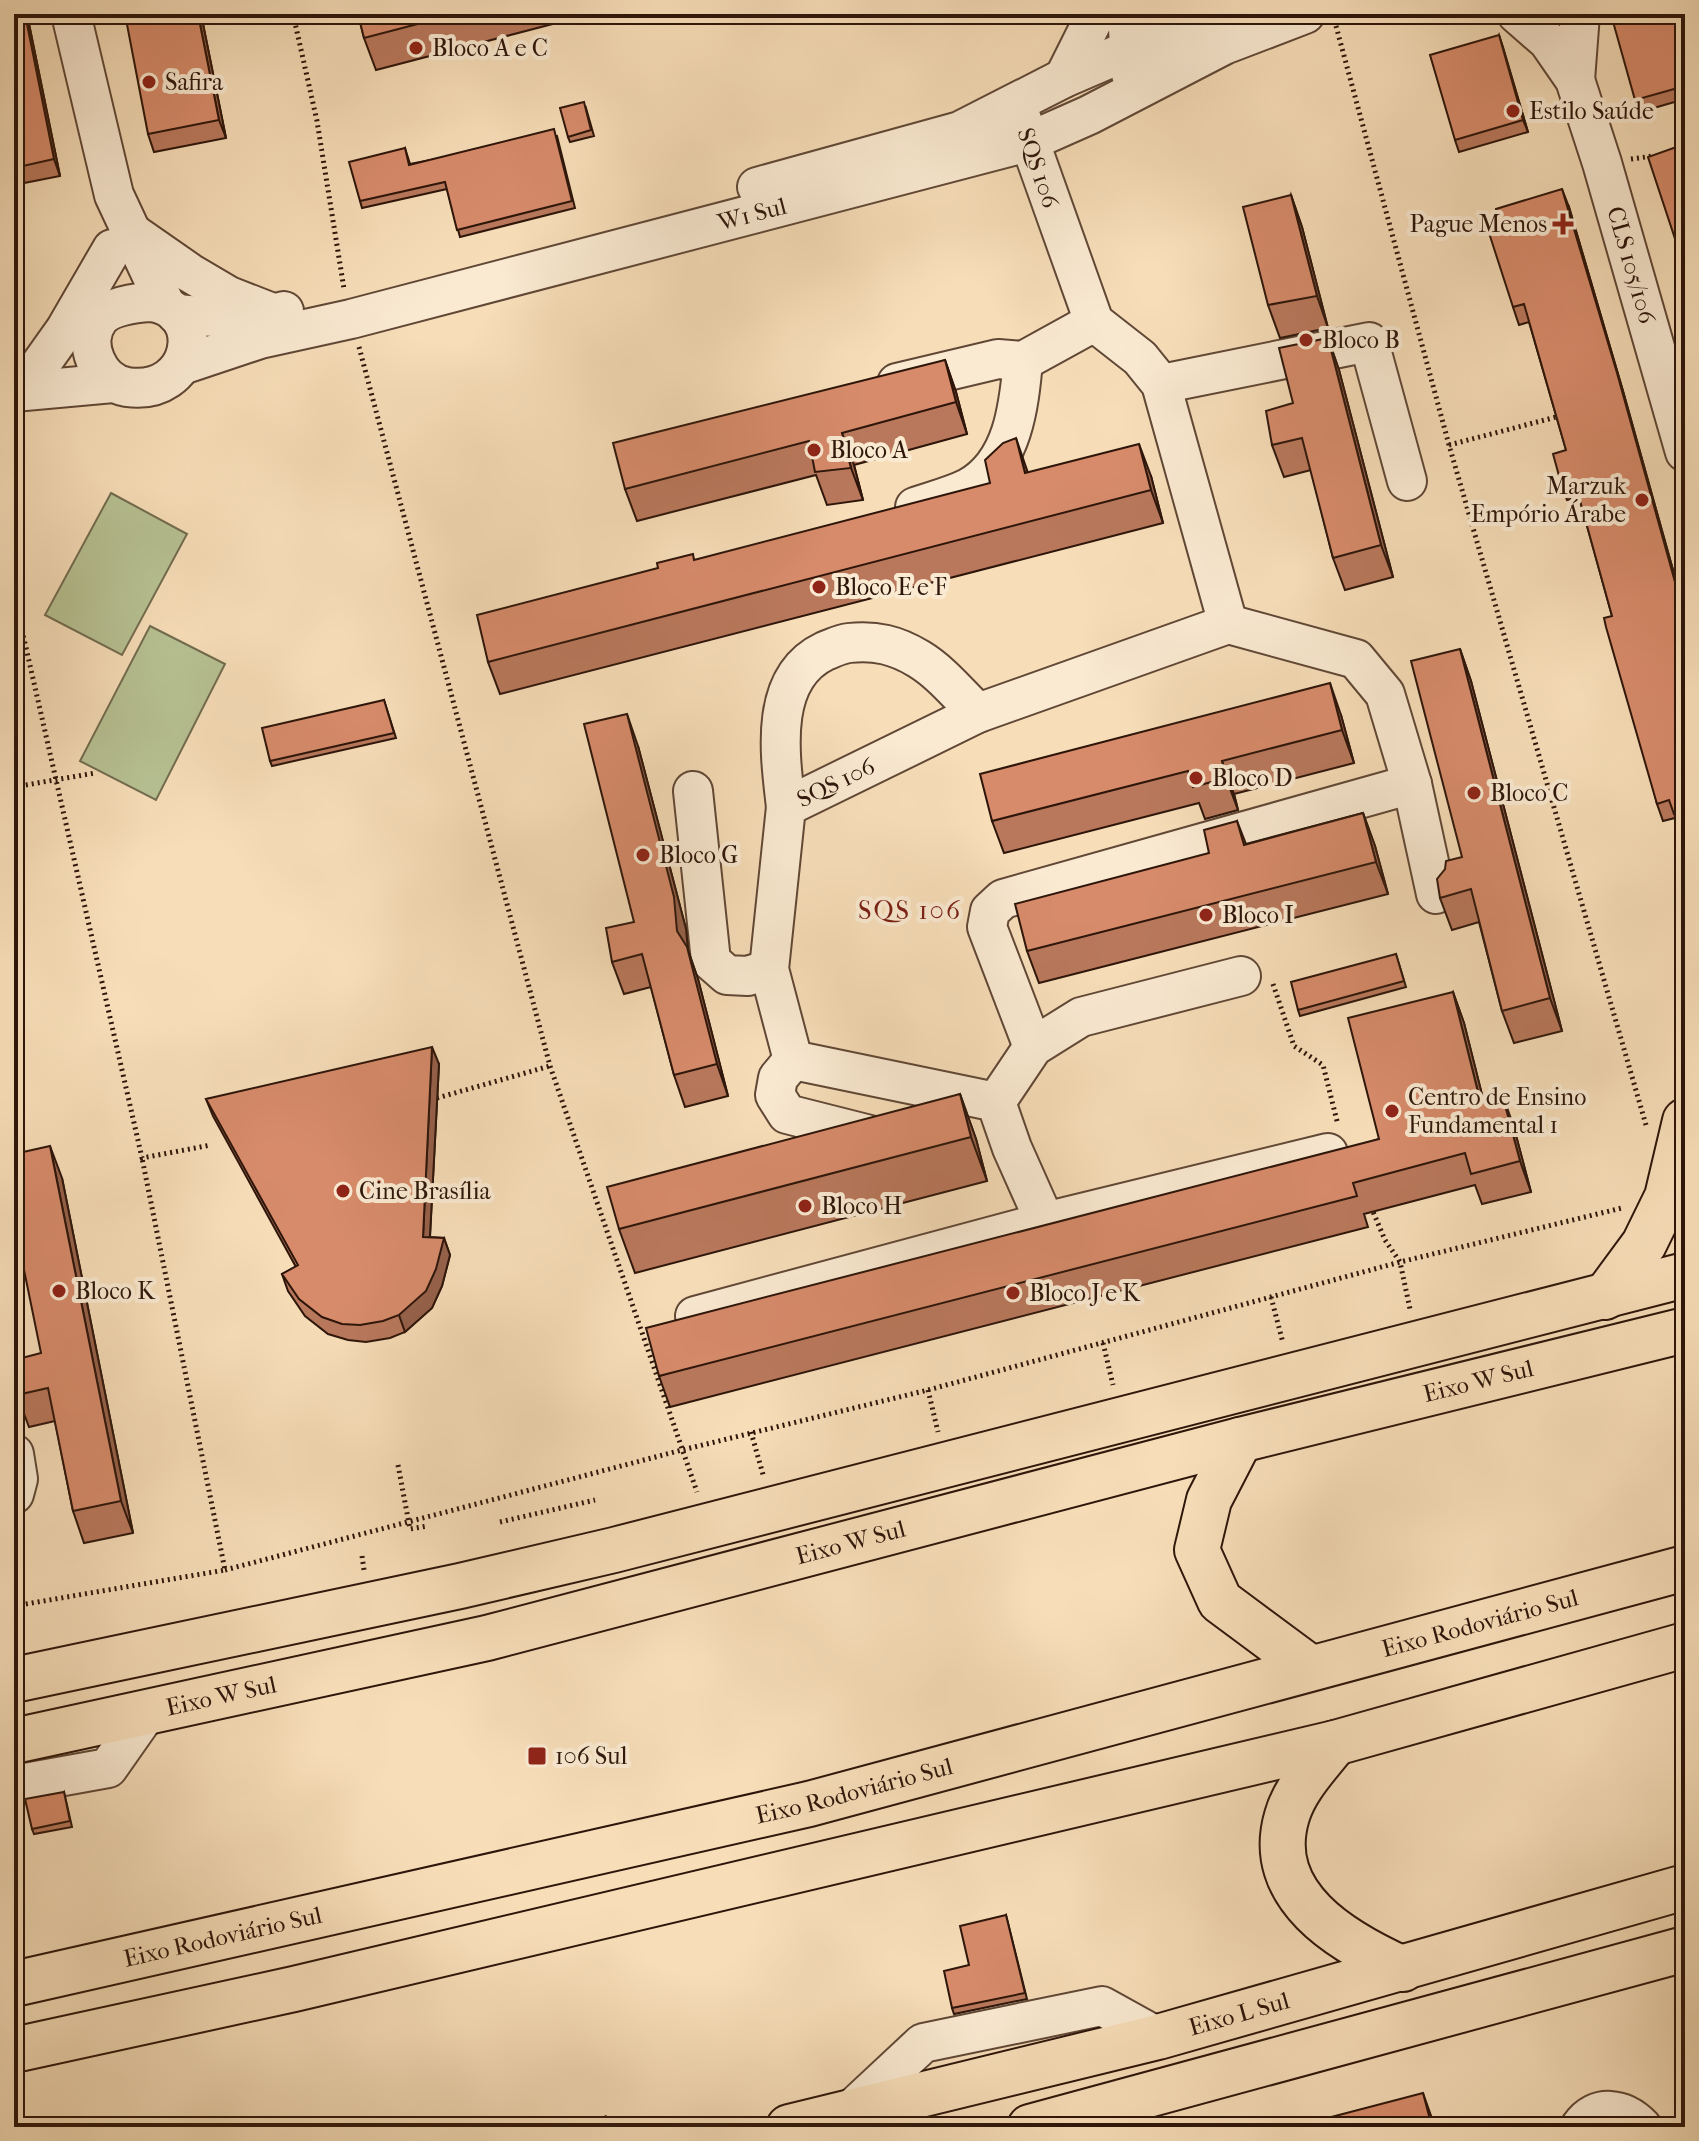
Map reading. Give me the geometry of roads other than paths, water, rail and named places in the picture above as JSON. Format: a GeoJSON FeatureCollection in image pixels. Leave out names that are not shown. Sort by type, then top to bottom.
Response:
{"type":"FeatureCollection","features":[{"type":"Feature","properties":{"kind":"main road"},"geometry":{"type":"LineString","coordinates":[[1605,1297],[1644,1244],[1667,1197],[1667,1128]]}},
{"type":"Feature","properties":{"kind":"main road","name":"Eixo W Sul"},"geometry":{"type":"LineString","coordinates":[[14,1680],[460,1586],[708,1527],[1685,1275]]}},
{"type":"Feature","properties":{"kind":"main road","name":"Eixo W Sul"},"geometry":{"type":"LineString","coordinates":[[14,1741],[487,1638],[1240,1440],[1685,1330]]}},
{"type":"Feature","properties":{"kind":"main road"},"geometry":{"type":"LineString","coordinates":[[1240,1440],[1209,1500],[1197,1550],[1220,1601],[1309,1667]]}},
{"type":"Feature","properties":{"kind":"main road","name":"Eixo Rodoviário Sul"},"geometry":{"type":"LineString","coordinates":[[14,1984],[809,1804],[1685,1568]]}},
{"type":"Feature","properties":{"kind":"main road"},"geometry":{"type":"LineString","coordinates":[[14,2050],[326,1982],[1335,1743],[1675,1650]]}},
{"type":"Feature","properties":{"kind":"main road"},"geometry":{"type":"LineString","coordinates":[[1335,1743],[1304,1782],[1287,1816],[1284,1851],[1291,1879],[1306,1905],[1332,1931],[1368,1953],[1403,1969]]}},
{"type":"Feature","properties":{"kind":"main road","name":"Eixo L Sul"},"geometry":{"type":"LineString","coordinates":[[789,2127],[1158,2037],[1685,1887]]}},
{"type":"Feature","properties":{"kind":"main road"},"geometry":{"type":"LineString","coordinates":[[1030,2127],[1685,1949]]}},
{"type":"Feature","properties":{"kind":"street"},"geometry":{"type":"LineString","coordinates":[[20,384],[156,385],[180,370],[186,356],[184,326],[122,240],[71,14]]}},
{"type":"Feature","properties":{"kind":"street"},"geometry":{"type":"LineString","coordinates":[[1064,78],[1096,14]]}},
{"type":"Feature","properties":{"kind":"street"},"geometry":{"type":"LineString","coordinates":[[1169,14],[1220,18]]}},
{"type":"Feature","properties":{"kind":"street","name":"W1 Sul"},"geometry":{"type":"LineString","coordinates":[[171,309],[252,320],[273,313],[349,311],[970,158],[1028,142],[1089,115],[1224,45],[1305,14]]}},
{"type":"Feature","properties":{"kind":"street","name":"CLS 105/106"},"geometry":{"type":"LineString","coordinates":[[1517,14],[1548,41],[1575,80],[1685,452]]}},
{"type":"Feature","properties":{"kind":"street","name":"CLS 105/106"},"geometry":{"type":"LineString","coordinates":[[1575,80],[1580,14]]}},
{"type":"Feature","properties":{"kind":"street","name":"W1 Sul"},"geometry":{"type":"LineString","coordinates":[[182,365],[349,311],[960,131],[1064,78],[1128,32],[1220,18]]}},
{"type":"Feature","properties":{"kind":"street"},"geometry":{"type":"LineString","coordinates":[[1128,32],[1132,93]]}},
{"type":"Feature","properties":{"kind":"street","name":"SQS 106"},"geometry":{"type":"LineString","coordinates":[[1016,103],[1094,322]]}},
{"type":"Feature","properties":{"kind":"street"},"geometry":{"type":"LineString","coordinates":[[1052,208],[1059,171],[1089,115]]}},
{"type":"Feature","properties":{"kind":"street"},"geometry":{"type":"LineString","coordinates":[[970,158],[1020,179],[1052,208]]}},
{"type":"Feature","properties":{"kind":"street"},"geometry":{"type":"LineString","coordinates":[[122,240],[229,296],[273,313]]}},
{"type":"Feature","properties":{"kind":"street"},"geometry":{"type":"LineString","coordinates":[[113,383],[102,373],[94,359],[92,345],[122,240]]}},
{"type":"Feature","properties":{"kind":"street"},"geometry":{"type":"LineString","coordinates":[[20,384],[65,330],[122,240]]}},
{"type":"Feature","properties":{"kind":"street"},"geometry":{"type":"LineString","coordinates":[[20,384],[97,324],[138,303],[171,309]]}},
{"type":"Feature","properties":{"kind":"street"},"geometry":{"type":"LineString","coordinates":[[863,391],[998,359],[1023,361],[1094,322],[1140,358],[1161,384],[1228,624],[1356,659],[1385,694],[1412,784],[1436,894]]}},
{"type":"Feature","properties":{"kind":"street"},"geometry":{"type":"LineString","coordinates":[[1161,384],[1369,342],[1407,481]]}},
{"type":"Feature","properties":{"kind":"street"},"geometry":{"type":"LineString","coordinates":[[880,520],[969,487],[993,467],[1013,425],[1019,404],[1023,361]]}},
{"type":"Feature","properties":{"kind":"street","name":"SQS 106"},"geometry":{"type":"LineString","coordinates":[[793,1060],[769,969],[786,807],[978,713],[1228,624]]}},
{"type":"Feature","properties":{"kind":"street"},"geometry":{"type":"LineString","coordinates":[[786,807],[780,757],[781,723],[796,673],[816,656],[841,644],[868,641],[893,645],[935,670],[978,713]]}},
{"type":"Feature","properties":{"kind":"street"},"geometry":{"type":"LineString","coordinates":[[1033,1047],[987,927],[990,911],[1003,899],[1412,784]]}},
{"type":"Feature","properties":{"kind":"street"},"geometry":{"type":"LineString","coordinates":[[693,791],[711,961],[727,975],[748,976],[769,969]]}},
{"type":"Feature","properties":{"kind":"street"},"geometry":{"type":"LineString","coordinates":[[996,1102],[1033,1047],[1081,1017],[1241,976]]}},
{"type":"Feature","properties":{"kind":"street"},"geometry":{"type":"LineString","coordinates":[[874,1136],[787,1114],[775,1095],[778,1078],[793,1060],[996,1102]]}},
{"type":"Feature","properties":{"kind":"street"},"geometry":{"type":"LineString","coordinates":[[996,1102],[1012,1148],[1045,1222]]}},
{"type":"Feature","properties":{"kind":"street"},"geometry":{"type":"LineString","coordinates":[[666,1324],[1045,1222],[1328,1153]]}},
{"type":"Feature","properties":{"kind":"street"},"geometry":{"type":"LineString","coordinates":[[14,1454],[18,1479],[14,1494]]}},
{"type":"Feature","properties":{"kind":"street"},"geometry":{"type":"LineString","coordinates":[[14,1785],[108,1768],[148,1711]]}},
{"type":"Feature","properties":{"kind":"street"},"geometry":{"type":"LineString","coordinates":[[1580,2127],[1598,2112],[1615,2110],[1632,2116],[1642,2127]]}},
{"type":"Feature","properties":{"kind":"place","name":"Bloco A e C"},"geometry":{"type":"Point","coordinates":[416,48]}},
{"type":"Feature","properties":{"kind":"place","name":"Safira"},"geometry":{"type":"Point","coordinates":[149,82]}},
{"type":"Feature","properties":{"kind":"place","name":"Estilo Saúde"},"geometry":{"type":"Point","coordinates":[1513,111]}},
{"type":"Feature","properties":{"kind":"place","name":"Pague Menos"},"geometry":{"type":"Point","coordinates":[1563,224]}},
{"type":"Feature","properties":{"kind":"place","name":"Bloco B"},"geometry":{"type":"Point","coordinates":[1306,340]}},
{"type":"Feature","properties":{"kind":"place","name":"Bloco A"},"geometry":{"type":"Point","coordinates":[814,450]}},
{"type":"Feature","properties":{"kind":"place","name":"Marzuk Empório Árabe"},"geometry":{"type":"Point","coordinates":[1642,500]}},
{"type":"Feature","properties":{"kind":"place","name":"Bloco E e F"},"geometry":{"type":"Point","coordinates":[819,587]}},
{"type":"Feature","properties":{"kind":"place","name":"Bloco D"},"geometry":{"type":"Point","coordinates":[1196,778]}},
{"type":"Feature","properties":{"kind":"place","name":"Bloco C"},"geometry":{"type":"Point","coordinates":[1474,793]}},
{"type":"Feature","properties":{"kind":"place","name":"Bloco G"},"geometry":{"type":"Point","coordinates":[643,855]}},
{"type":"Feature","properties":{"kind":"place","name":"Bloco I"},"geometry":{"type":"Point","coordinates":[1206,915]}},
{"type":"Feature","properties":{"kind":"place","name":"Centro de Ensino Fundamental 1"},"geometry":{"type":"Point","coordinates":[1392,1111]}},
{"type":"Feature","properties":{"kind":"place","name":"Cine Brasília"},"geometry":{"type":"Point","coordinates":[343,1191]}},
{"type":"Feature","properties":{"kind":"place","name":"Bloco H"},"geometry":{"type":"Point","coordinates":[805,1206]}},
{"type":"Feature","properties":{"kind":"place","name":"Bloco K"},"geometry":{"type":"Point","coordinates":[59,1291]}},
{"type":"Feature","properties":{"kind":"place","name":"Bloco J e K"},"geometry":{"type":"Point","coordinates":[1013,1293]}},
{"type":"Feature","properties":{"kind":"place","name":"106 Sul"},"geometry":{"type":"Point","coordinates":[537,1756]}},
{"type":"Feature","properties":{"kind":"district","name":"SQS 106"},"geometry":{"type":"Point","coordinates":[910,910]}}]}
